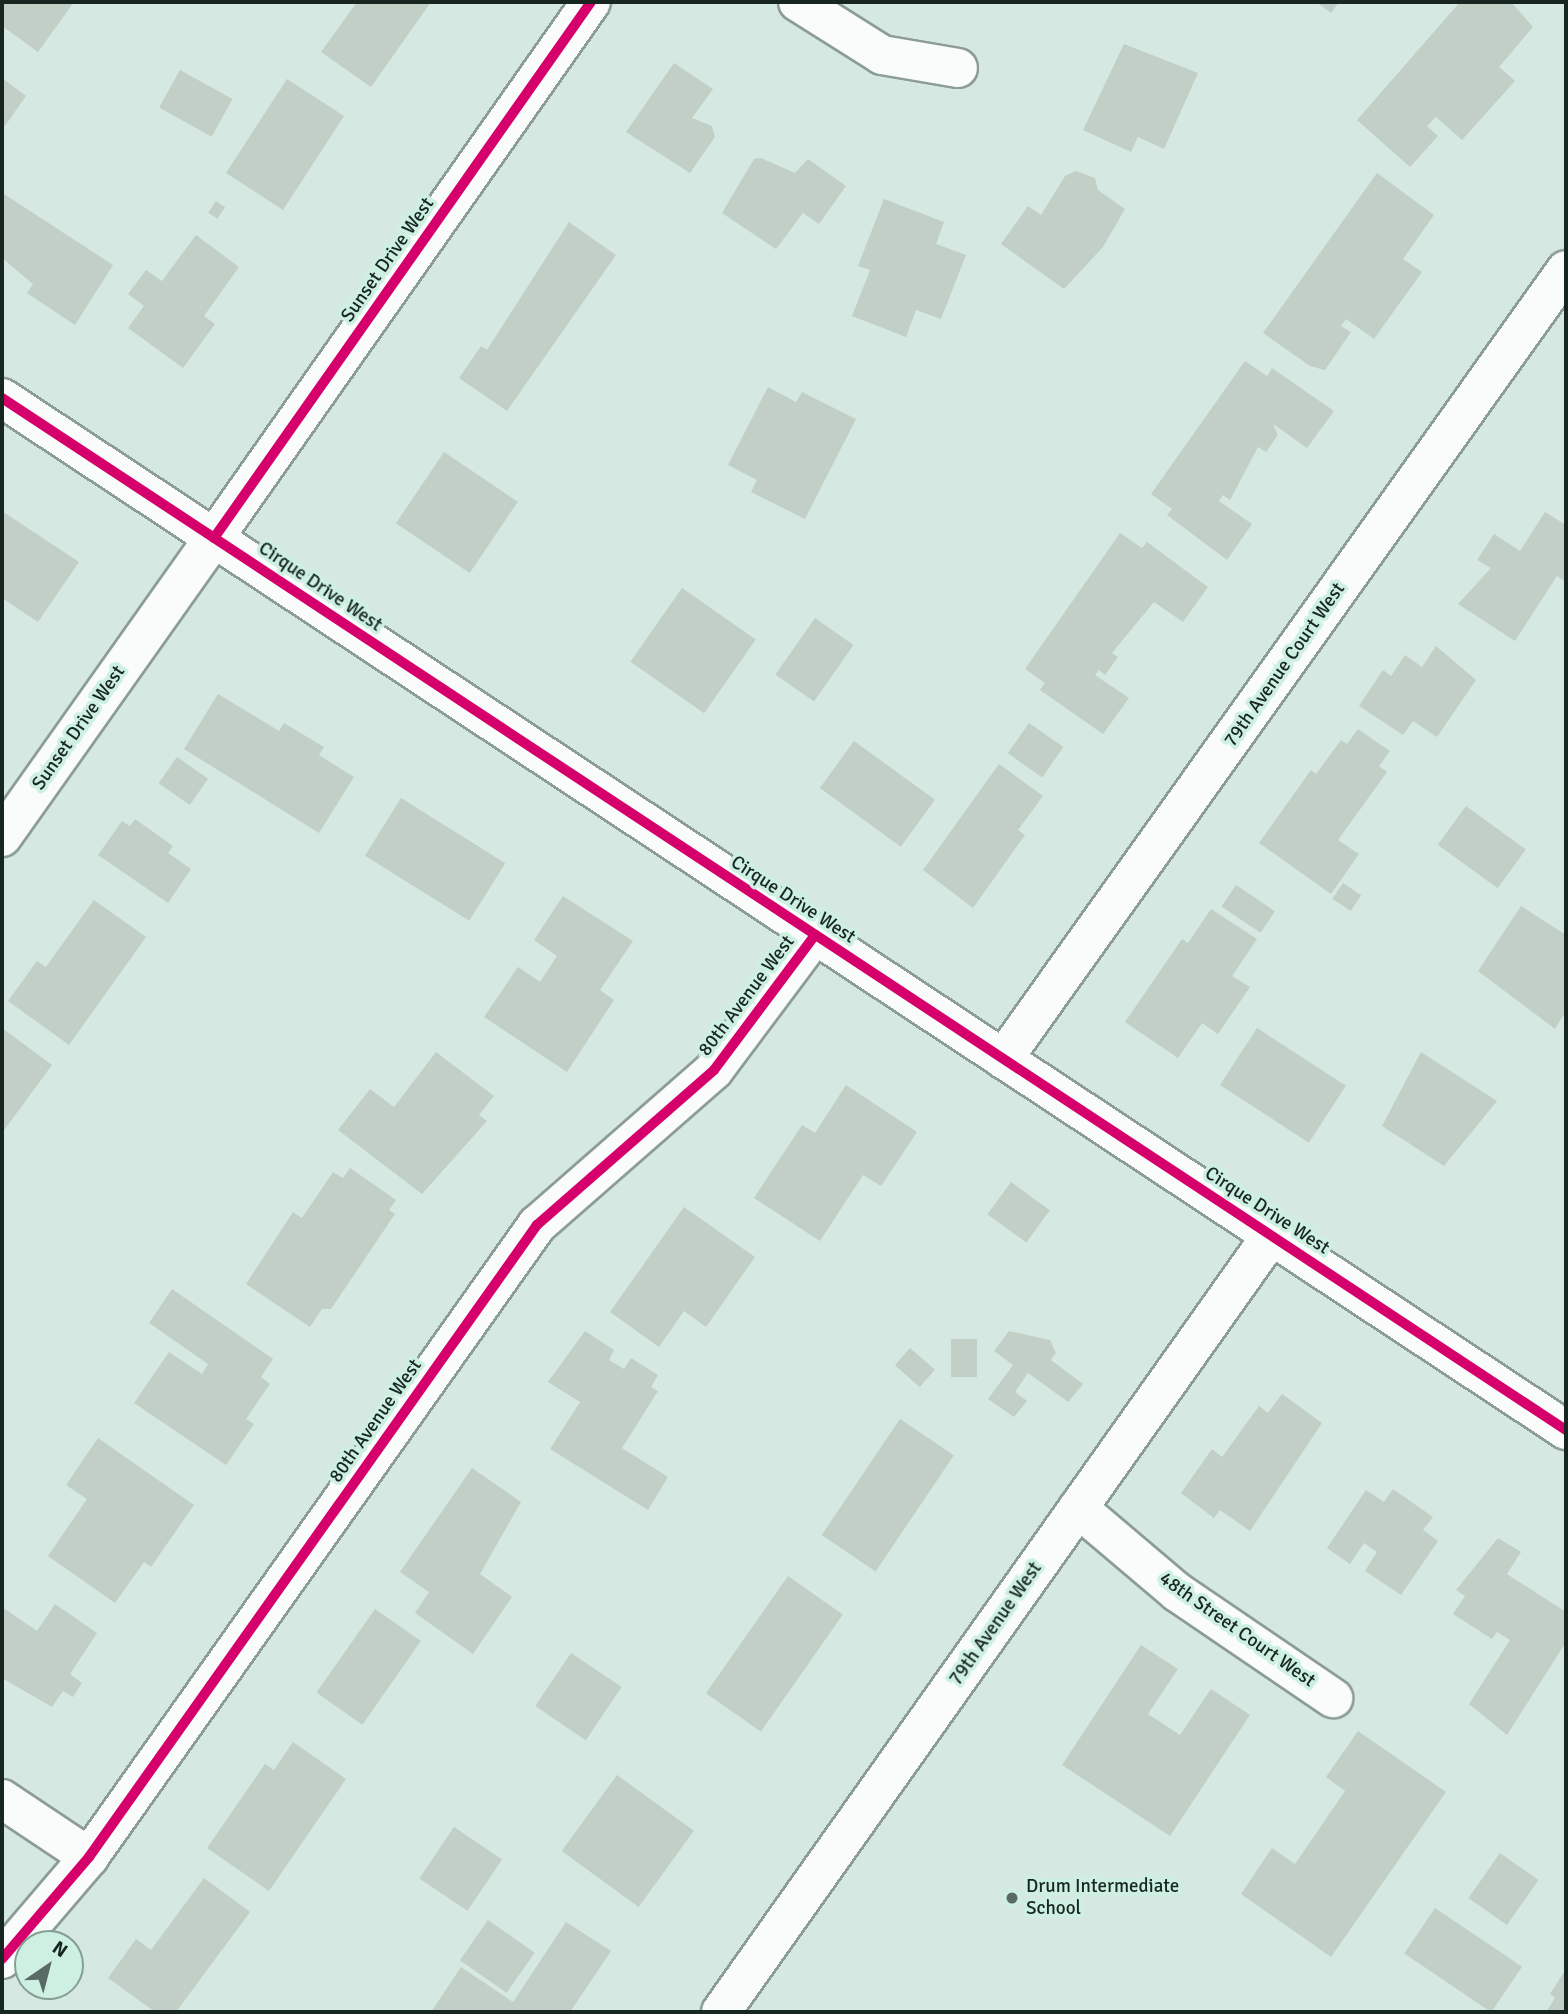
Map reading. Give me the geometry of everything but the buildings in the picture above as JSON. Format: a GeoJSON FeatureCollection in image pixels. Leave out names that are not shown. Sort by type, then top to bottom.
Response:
{"type":"FeatureCollection","features":[{"type":"Feature","properties":{"kind":"street","name":"Sunset Drive West"},"geometry":{"type":"LineString","coordinates":[[2,837],[591,2]]}},
{"type":"Feature","properties":{"kind":"street"},"geometry":{"type":"LineString","coordinates":[[798,2],[882,55],[958,68]]}},
{"type":"Feature","properties":{"kind":"street","name":"79th Avenue Court West"},"geometry":{"type":"LineString","coordinates":[[1003,1059],[1566,270]]}},
{"type":"Feature","properties":{"kind":"street","name":"Cirque Drive West"},"geometry":{"type":"LineString","coordinates":[[2,398],[1566,1430]]}},
{"type":"Feature","properties":{"kind":"street","name":"80th Avenue West"},"geometry":{"type":"LineString","coordinates":[[2,1959],[89,1857],[537,1225],[714,1070],[815,935]]}},
{"type":"Feature","properties":{"kind":"street","name":"79th Avenue West"},"geometry":{"type":"LineString","coordinates":[[721,2012],[1271,1236]]}},
{"type":"Feature","properties":{"kind":"street","name":"48th Street Court West"},"geometry":{"type":"LineString","coordinates":[[1078,1508],[1177,1592],[1334,1698]]}},
{"type":"Feature","properties":{"kind":"street"},"geometry":{"type":"LineString","coordinates":[[2,1799],[89,1857]]}},
{"type":"Feature","properties":{"kind":"cycle path"},"geometry":{"type":"LineString","coordinates":[[214,538],[591,2]]}},
{"type":"Feature","properties":{"kind":"cycle path"},"geometry":{"type":"LineString","coordinates":[[2,398],[1566,1430]]}},
{"type":"Feature","properties":{"kind":"cycle path"},"geometry":{"type":"LineString","coordinates":[[2,1959],[89,1857],[537,1225],[714,1070],[815,935]]}},
{"type":"Feature","properties":{"kind":"place","name":"Drum Intermediate School"},"geometry":{"type":"Point","coordinates":[1012,1898]}}]}
